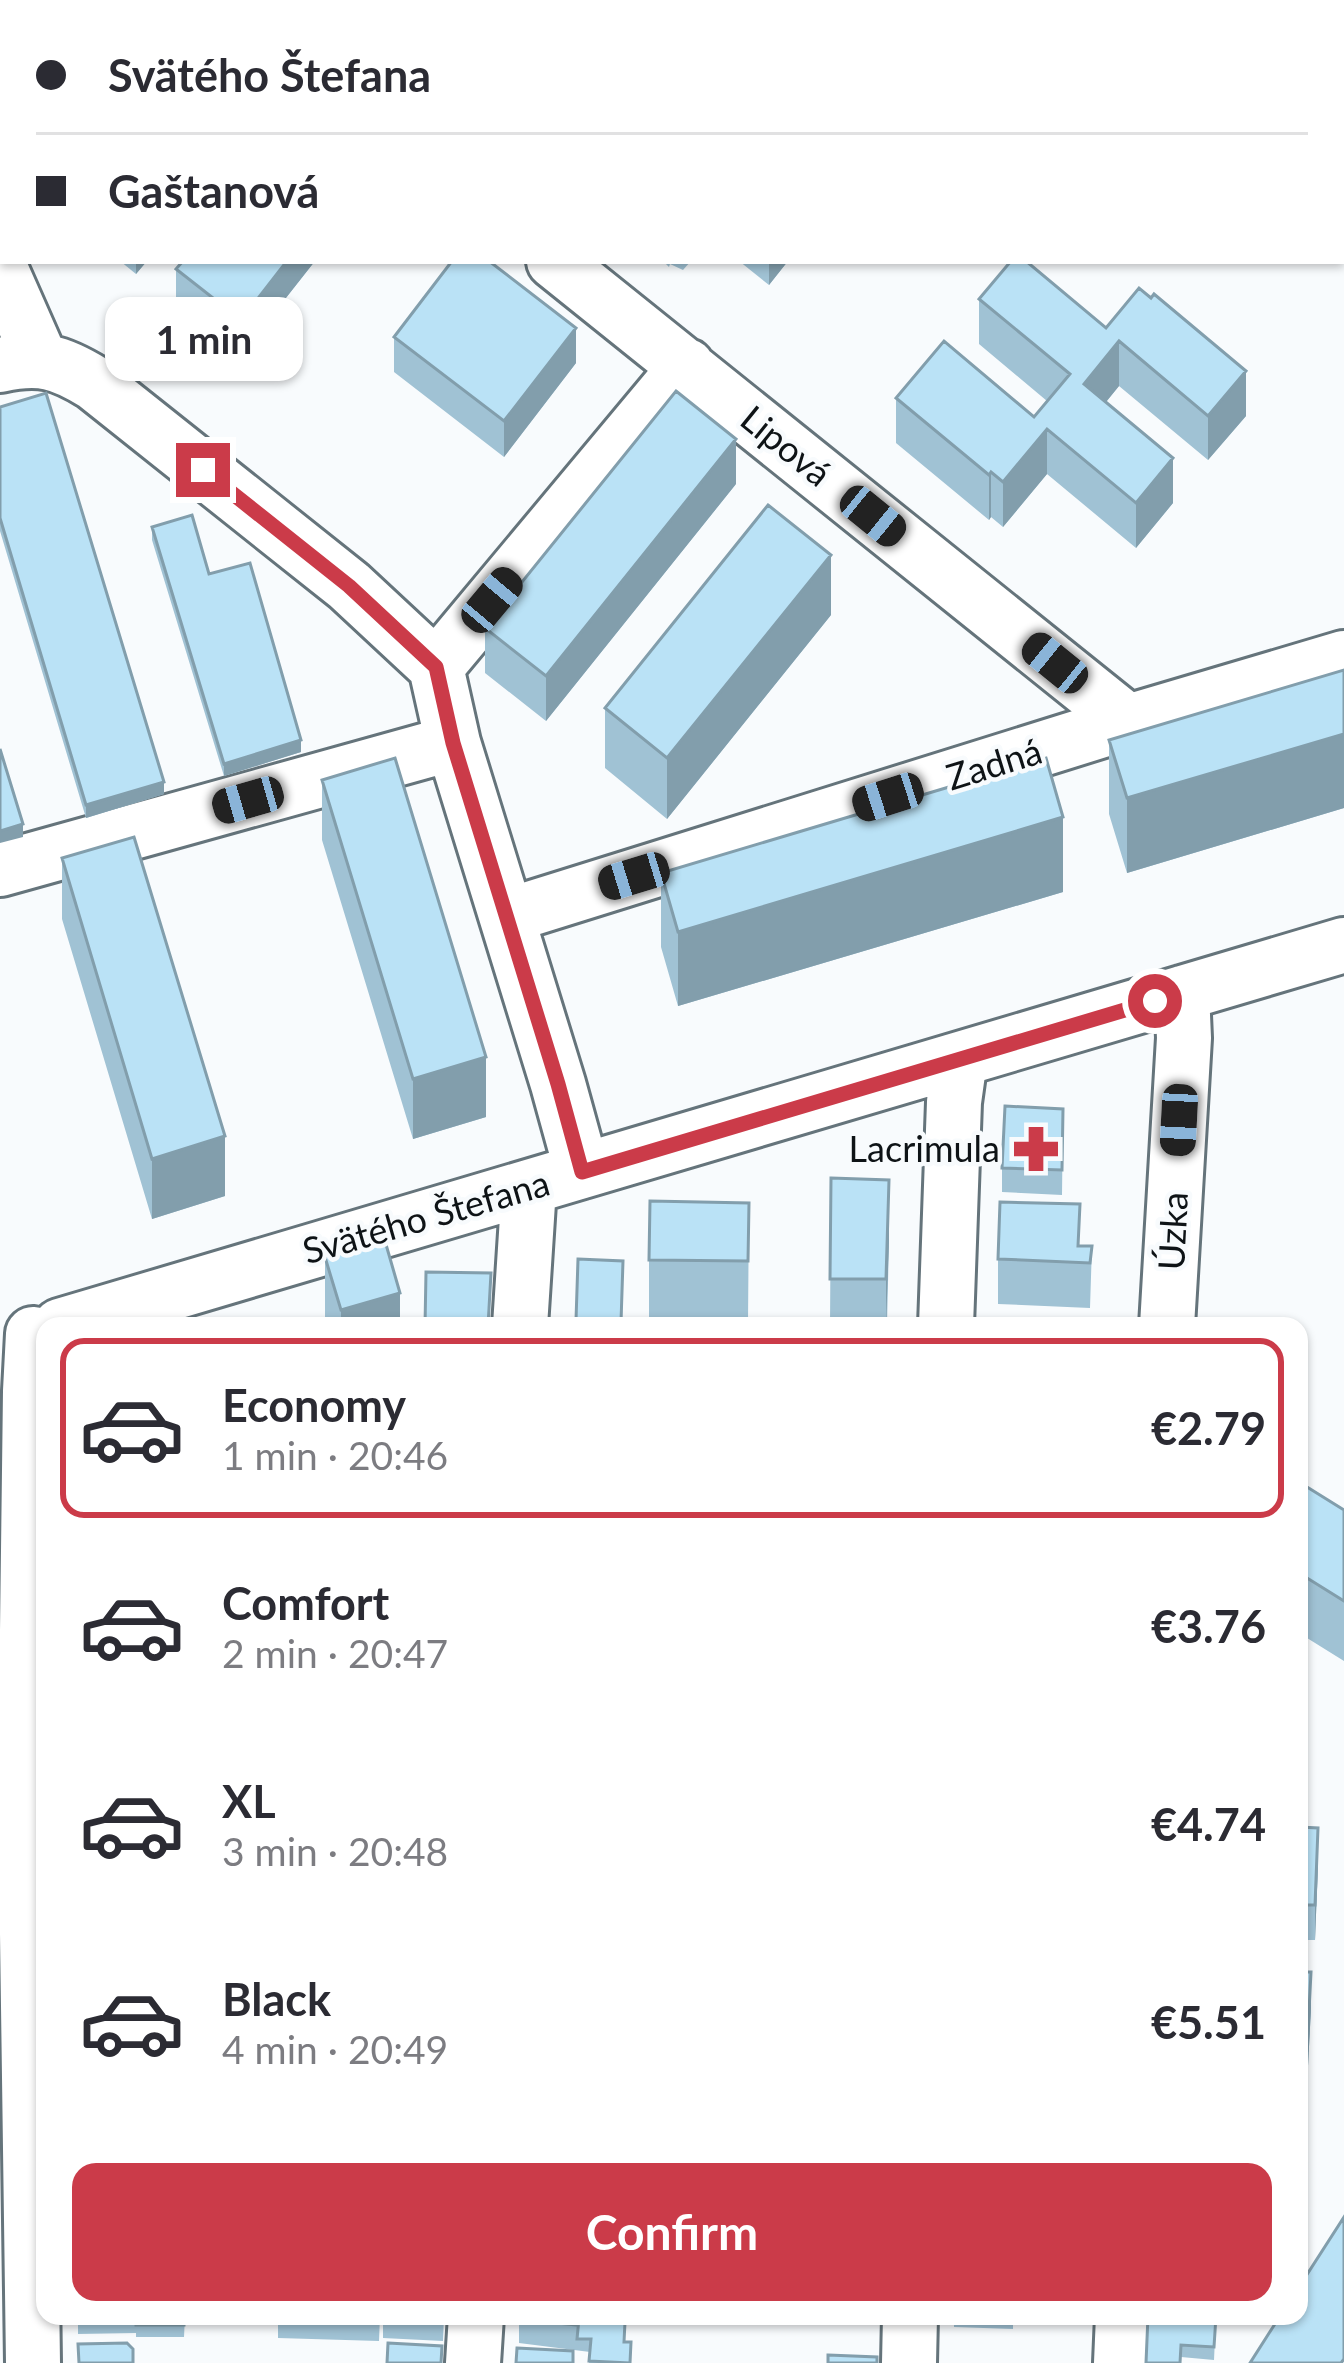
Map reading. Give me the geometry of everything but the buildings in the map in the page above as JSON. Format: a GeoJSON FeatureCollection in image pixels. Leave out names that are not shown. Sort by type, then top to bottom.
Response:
{"type":"FeatureCollection","features":[{"type":"Feature","properties":{"kind":"street","name":"Lipová"},"geometry":{"type":"LineString","coordinates":[[558,264],[1128,722]]}},
{"type":"Feature","properties":{"kind":"street"},"geometry":{"type":"LineString","coordinates":[[0,268],[21,363],[67,367],[94,383],[349,586],[436,667],[453,743],[582,1172]]}},
{"type":"Feature","properties":{"kind":"street"},"geometry":{"type":"LineString","coordinates":[[436,667],[687,366]]}},
{"type":"Feature","properties":{"kind":"street","name":"Zadná"},"geometry":{"type":"LineString","coordinates":[[507,916],[1344,658]]}},
{"type":"Feature","properties":{"kind":"street"},"geometry":{"type":"LineString","coordinates":[[0,869],[453,743]]}},
{"type":"Feature","properties":{"kind":"street","name":"Svätého Štefana"},"geometry":{"type":"LineString","coordinates":[[92,1317],[1344,945]]}},
{"type":"Feature","properties":{"kind":"street","name":"Úzka"},"geometry":{"type":"LineString","coordinates":[[1168,1317],[1184,1039],[1182,993]]}},
{"type":"Feature","properties":{"kind":"street"},"geometry":{"type":"LineString","coordinates":[[946,1317],[954,1102],[960,1059]]}},
{"type":"Feature","properties":{"kind":"street"},"geometry":{"type":"LineString","coordinates":[[521,1317],[529,1187]]}},
{"type":"Feature","properties":{"kind":"street"},"geometry":{"type":"LineString","coordinates":[[33,2363],[26,1791],[30,1391],[35,1334]]}},
{"type":"Feature","properties":{"kind":"street"},"geometry":{"type":"LineString","coordinates":[[473,2363],[475,2325]]}},
{"type":"Feature","properties":{"kind":"street"},"geometry":{"type":"LineString","coordinates":[[908,2363],[910,2325]]}},
{"type":"Feature","properties":{"kind":"street"},"geometry":{"type":"LineString","coordinates":[[1121,2363],[1123,2325]]}},
{"type":"Feature","properties":{"kind":"place","name":"Lacrimula"},"geometry":{"type":"Point","coordinates":[1036,1149]}},
{"type":"Feature","properties":{"kind":"route"},"geometry":{"type":"LineString","coordinates":[[203,470],[349,586],[436,667],[453,743],[582,1172],[1155,1001]]}}]}
